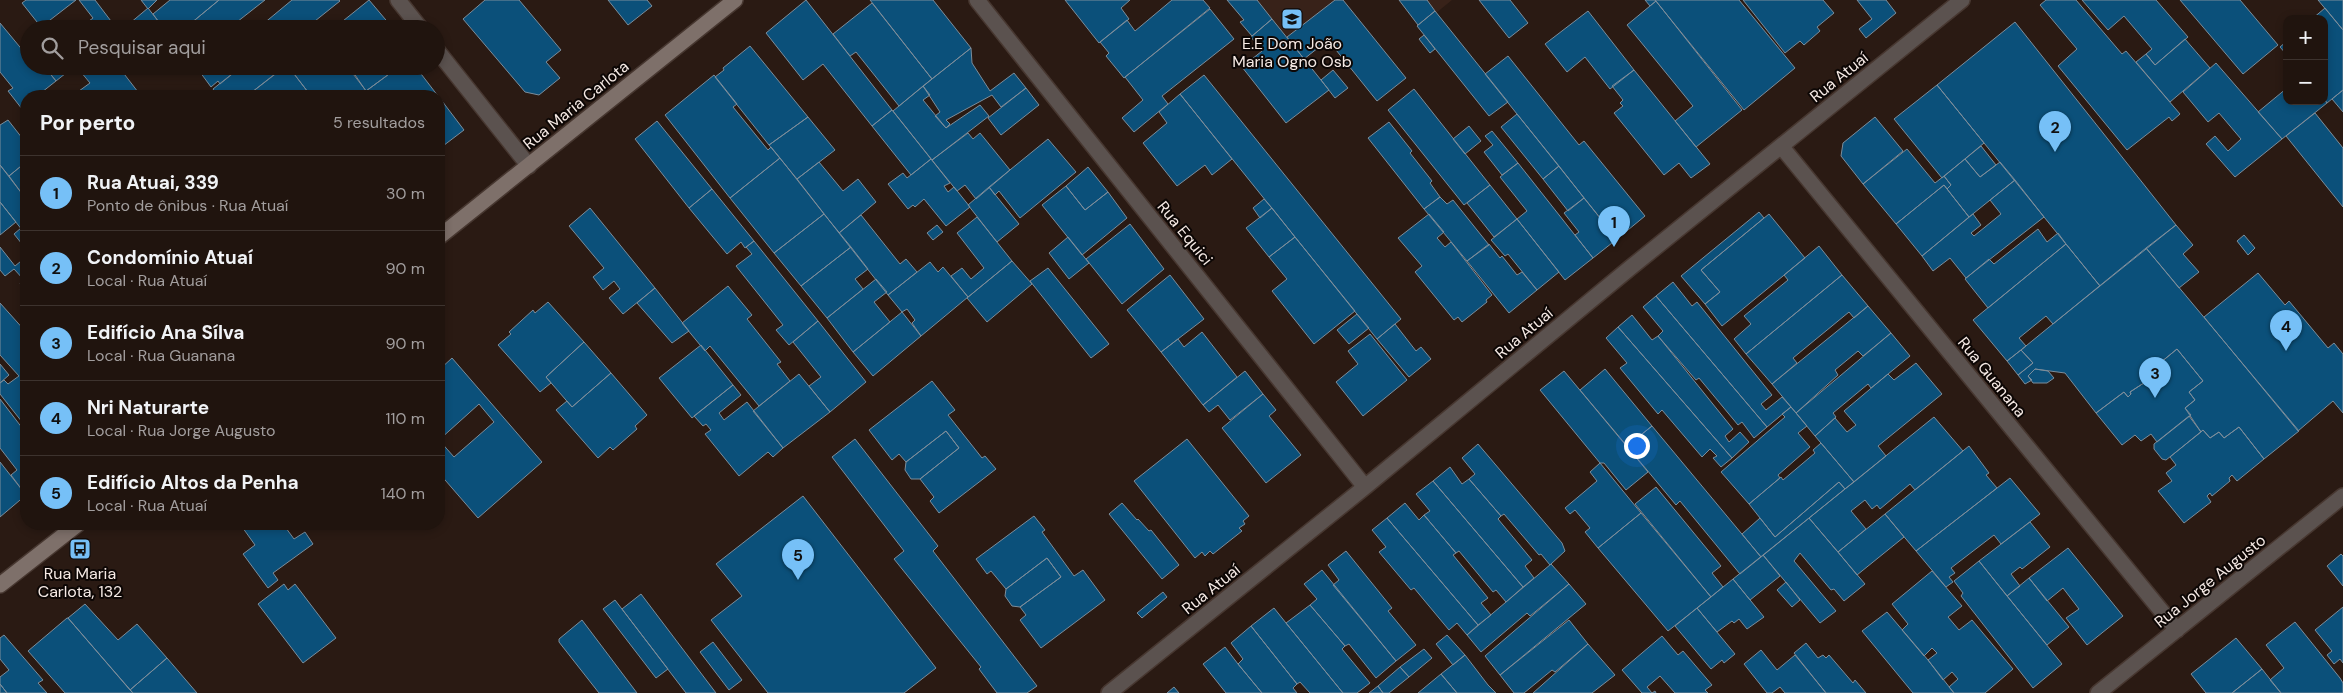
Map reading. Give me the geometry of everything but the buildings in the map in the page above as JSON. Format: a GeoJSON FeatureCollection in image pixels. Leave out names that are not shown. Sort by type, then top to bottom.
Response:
{"type":"FeatureCollection","features":[{"type":"Feature","properties":{"kind":"street"},"geometry":{"type":"LineString","coordinates":[[398,0],[413,20]]}},
{"type":"Feature","properties":{"kind":"street","name":"Rua Maria Carlota"},"geometry":{"type":"LineString","coordinates":[[445,232],[734,0]]}},
{"type":"Feature","properties":{"kind":"street","name":"Rua Equici"},"geometry":{"type":"LineString","coordinates":[[977,0],[1365,488]]}},
{"type":"Feature","properties":{"kind":"street","name":"Rua Atuaí"},"geometry":{"type":"LineString","coordinates":[[1109,693],[1365,488],[1630,268],[1962,0]]}},
{"type":"Feature","properties":{"kind":"street"},"geometry":{"type":"LineString","coordinates":[[445,59],[529,166]]}},
{"type":"Feature","properties":{"kind":"street","name":"Rua Guanana"},"geometry":{"type":"LineString","coordinates":[[1781,146],[2177,630]]}},
{"type":"Feature","properties":{"kind":"street","name":"Rua Jorge Augusto"},"geometry":{"type":"LineString","coordinates":[[2098,693],[2343,496]]}},
{"type":"Feature","properties":{"kind":"street"},"geometry":{"type":"LineString","coordinates":[[0,585],[70,530]]}},
{"type":"Feature","properties":{"kind":"shaded area","name":"E.E Dom João Maria Ogno Osb"},"geometry":{"type":"Polygon","coordinates":[[[1257,0],[1335,0],[1287,37],[1257,0]]]}},
{"type":"Feature","properties":{"kind":"shaded area"},"geometry":{"type":"Polygon","coordinates":[[[1426,0],[1452,0],[1436,13],[1426,0]]]}},
{"type":"Feature","properties":{"kind":"place","name":"E.E Dom João Maria Ogno Osb"},"geometry":{"type":"Point","coordinates":[1292,19]}},
{"type":"Feature","properties":{"kind":"place","name":"Condomínio Atuaí"},"geometry":{"type":"Point","coordinates":[2055,152]}},
{"type":"Feature","properties":{"kind":"place","name":"Rua Atuai, 339"},"geometry":{"type":"Point","coordinates":[1614,247]}},
{"type":"Feature","properties":{"kind":"place","name":"Nri Naturarte"},"geometry":{"type":"Point","coordinates":[2286,351]}},
{"type":"Feature","properties":{"kind":"place","name":"Edifício Ana Sílva"},"geometry":{"type":"Point","coordinates":[2155,398]}},
{"type":"Feature","properties":{"kind":"place","name":"Rua Maria Carlota, 132"},"geometry":{"type":"Point","coordinates":[80,549]}},
{"type":"Feature","properties":{"kind":"place","name":"Edifício Altos da Penha"},"geometry":{"type":"Point","coordinates":[798,580]}}]}
